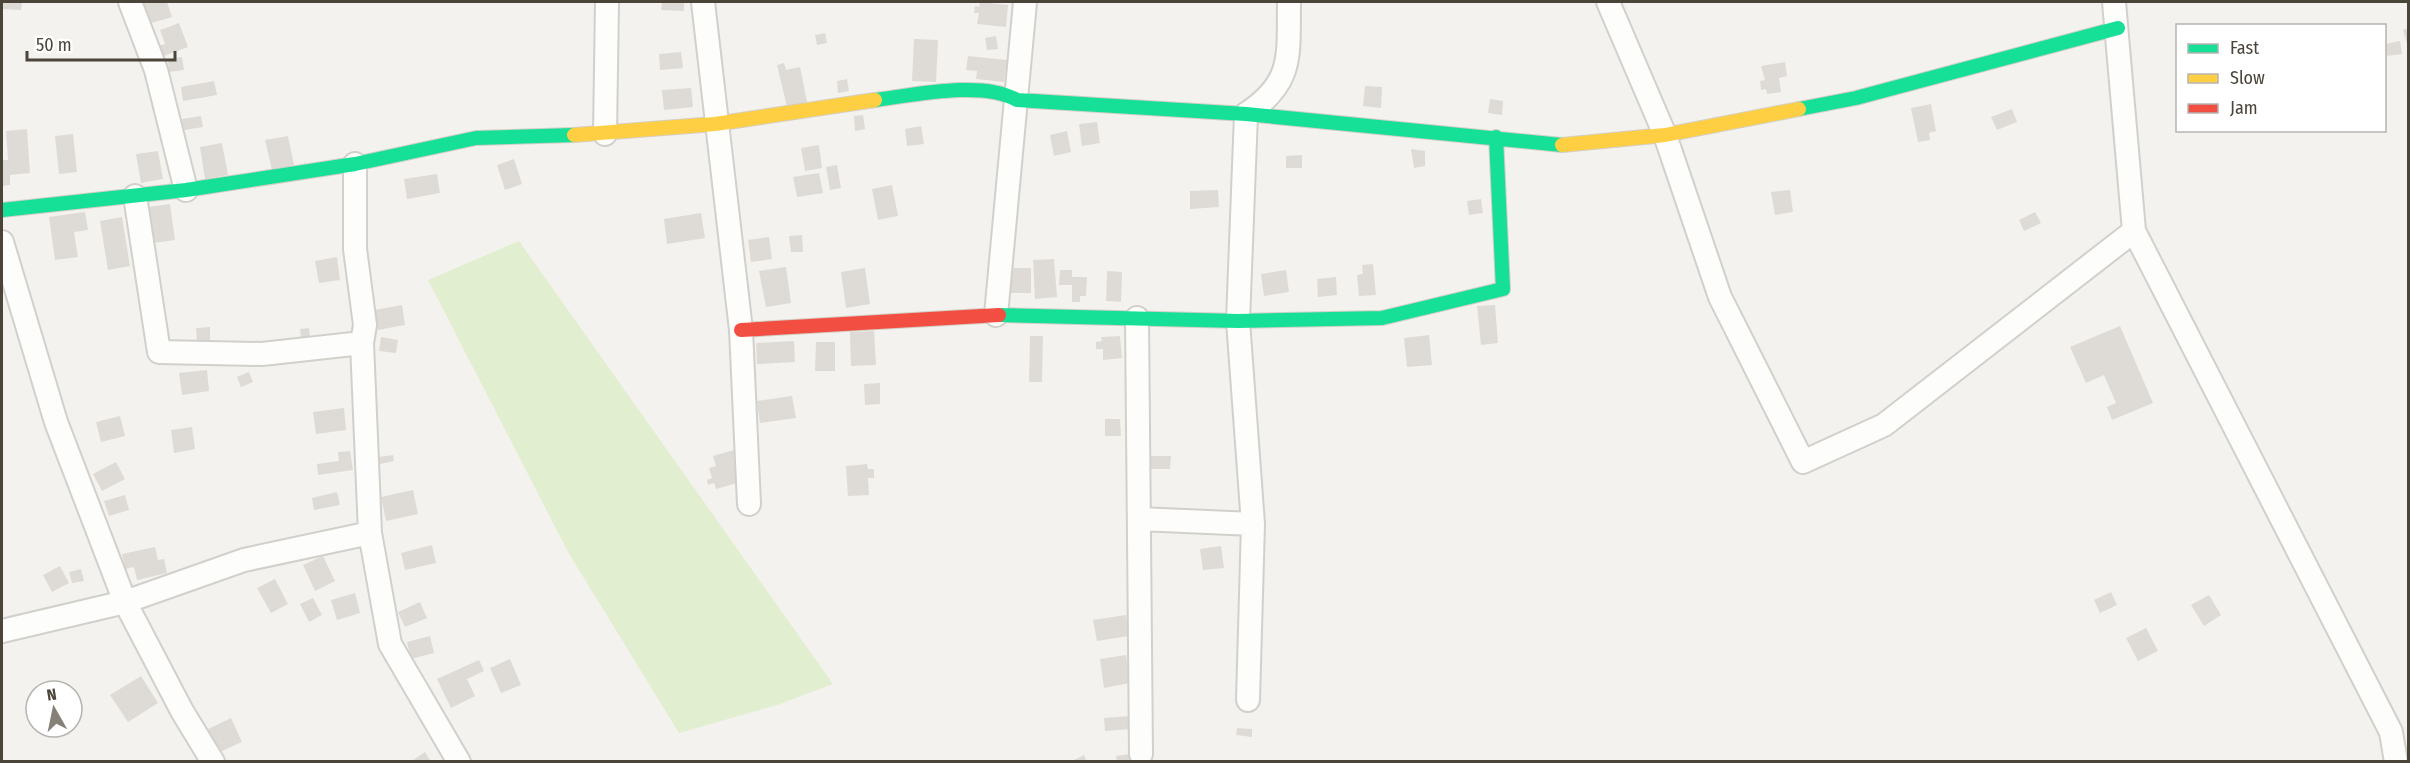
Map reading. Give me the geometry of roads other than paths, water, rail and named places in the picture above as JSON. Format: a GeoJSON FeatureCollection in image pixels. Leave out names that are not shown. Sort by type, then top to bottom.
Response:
{"type":"FeatureCollection","features":[{"type":"Feature","properties":{"kind":"street"},"geometry":{"type":"LineString","coordinates":[[130,2],[156,69],[186,190]]}},
{"type":"Feature","properties":{"kind":"street"},"geometry":{"type":"LineString","coordinates":[[605,134],[607,2]]}},
{"type":"Feature","properties":{"kind":"street"},"geometry":{"type":"LineString","coordinates":[[703,2],[715,124],[741,330],[749,504]]}},
{"type":"Feature","properties":{"kind":"street"},"geometry":{"type":"LineString","coordinates":[[996,315],[1025,2]]}},
{"type":"Feature","properties":{"kind":"street"},"geometry":{"type":"LineString","coordinates":[[1246,114],[1263,103],[1275,90],[1288,63],[1289,2]]}},
{"type":"Feature","properties":{"kind":"street"},"geometry":{"type":"LineString","coordinates":[[1608,2],[1665,135],[1720,297],[1803,462],[1884,425],[2134,231]]}},
{"type":"Feature","properties":{"kind":"street"},"geometry":{"type":"LineString","coordinates":[[2114,2],[2134,231],[2391,732],[2396,762]]}},
{"type":"Feature","properties":{"kind":"street"},"geometry":{"type":"LineString","coordinates":[[2,210],[186,190],[355,164],[476,138],[605,134],[715,124],[904,96],[959,91],[1003,92],[1017,100],[1246,114],[1570,146],[1665,135],[1856,98],[2118,28]]}},
{"type":"Feature","properties":{"kind":"street"},"geometry":{"type":"LineString","coordinates":[[1246,114],[1238,321],[1254,524],[1248,700]]}},
{"type":"Feature","properties":{"kind":"street"},"geometry":{"type":"LineString","coordinates":[[741,330],[996,315],[1238,321],[1382,318],[1503,290],[1496,137]]}},
{"type":"Feature","properties":{"kind":"street"},"geometry":{"type":"LineString","coordinates":[[355,164],[355,249],[365,325],[362,343],[370,533],[390,644],[459,762]]}},
{"type":"Feature","properties":{"kind":"street"},"geometry":{"type":"LineString","coordinates":[[135,196],[159,352],[262,354],[362,343]]}},
{"type":"Feature","properties":{"kind":"street"},"geometry":{"type":"LineString","coordinates":[[2,242],[56,422],[125,602],[182,711],[213,762]]}},
{"type":"Feature","properties":{"kind":"street"},"geometry":{"type":"LineString","coordinates":[[1137,318],[1141,754]]}},
{"type":"Feature","properties":{"kind":"street"},"geometry":{"type":"LineString","coordinates":[[1139,519],[1254,524]]}},
{"type":"Feature","properties":{"kind":"street"},"geometry":{"type":"LineString","coordinates":[[2,631],[125,602],[244,560],[370,533]]}}]}
